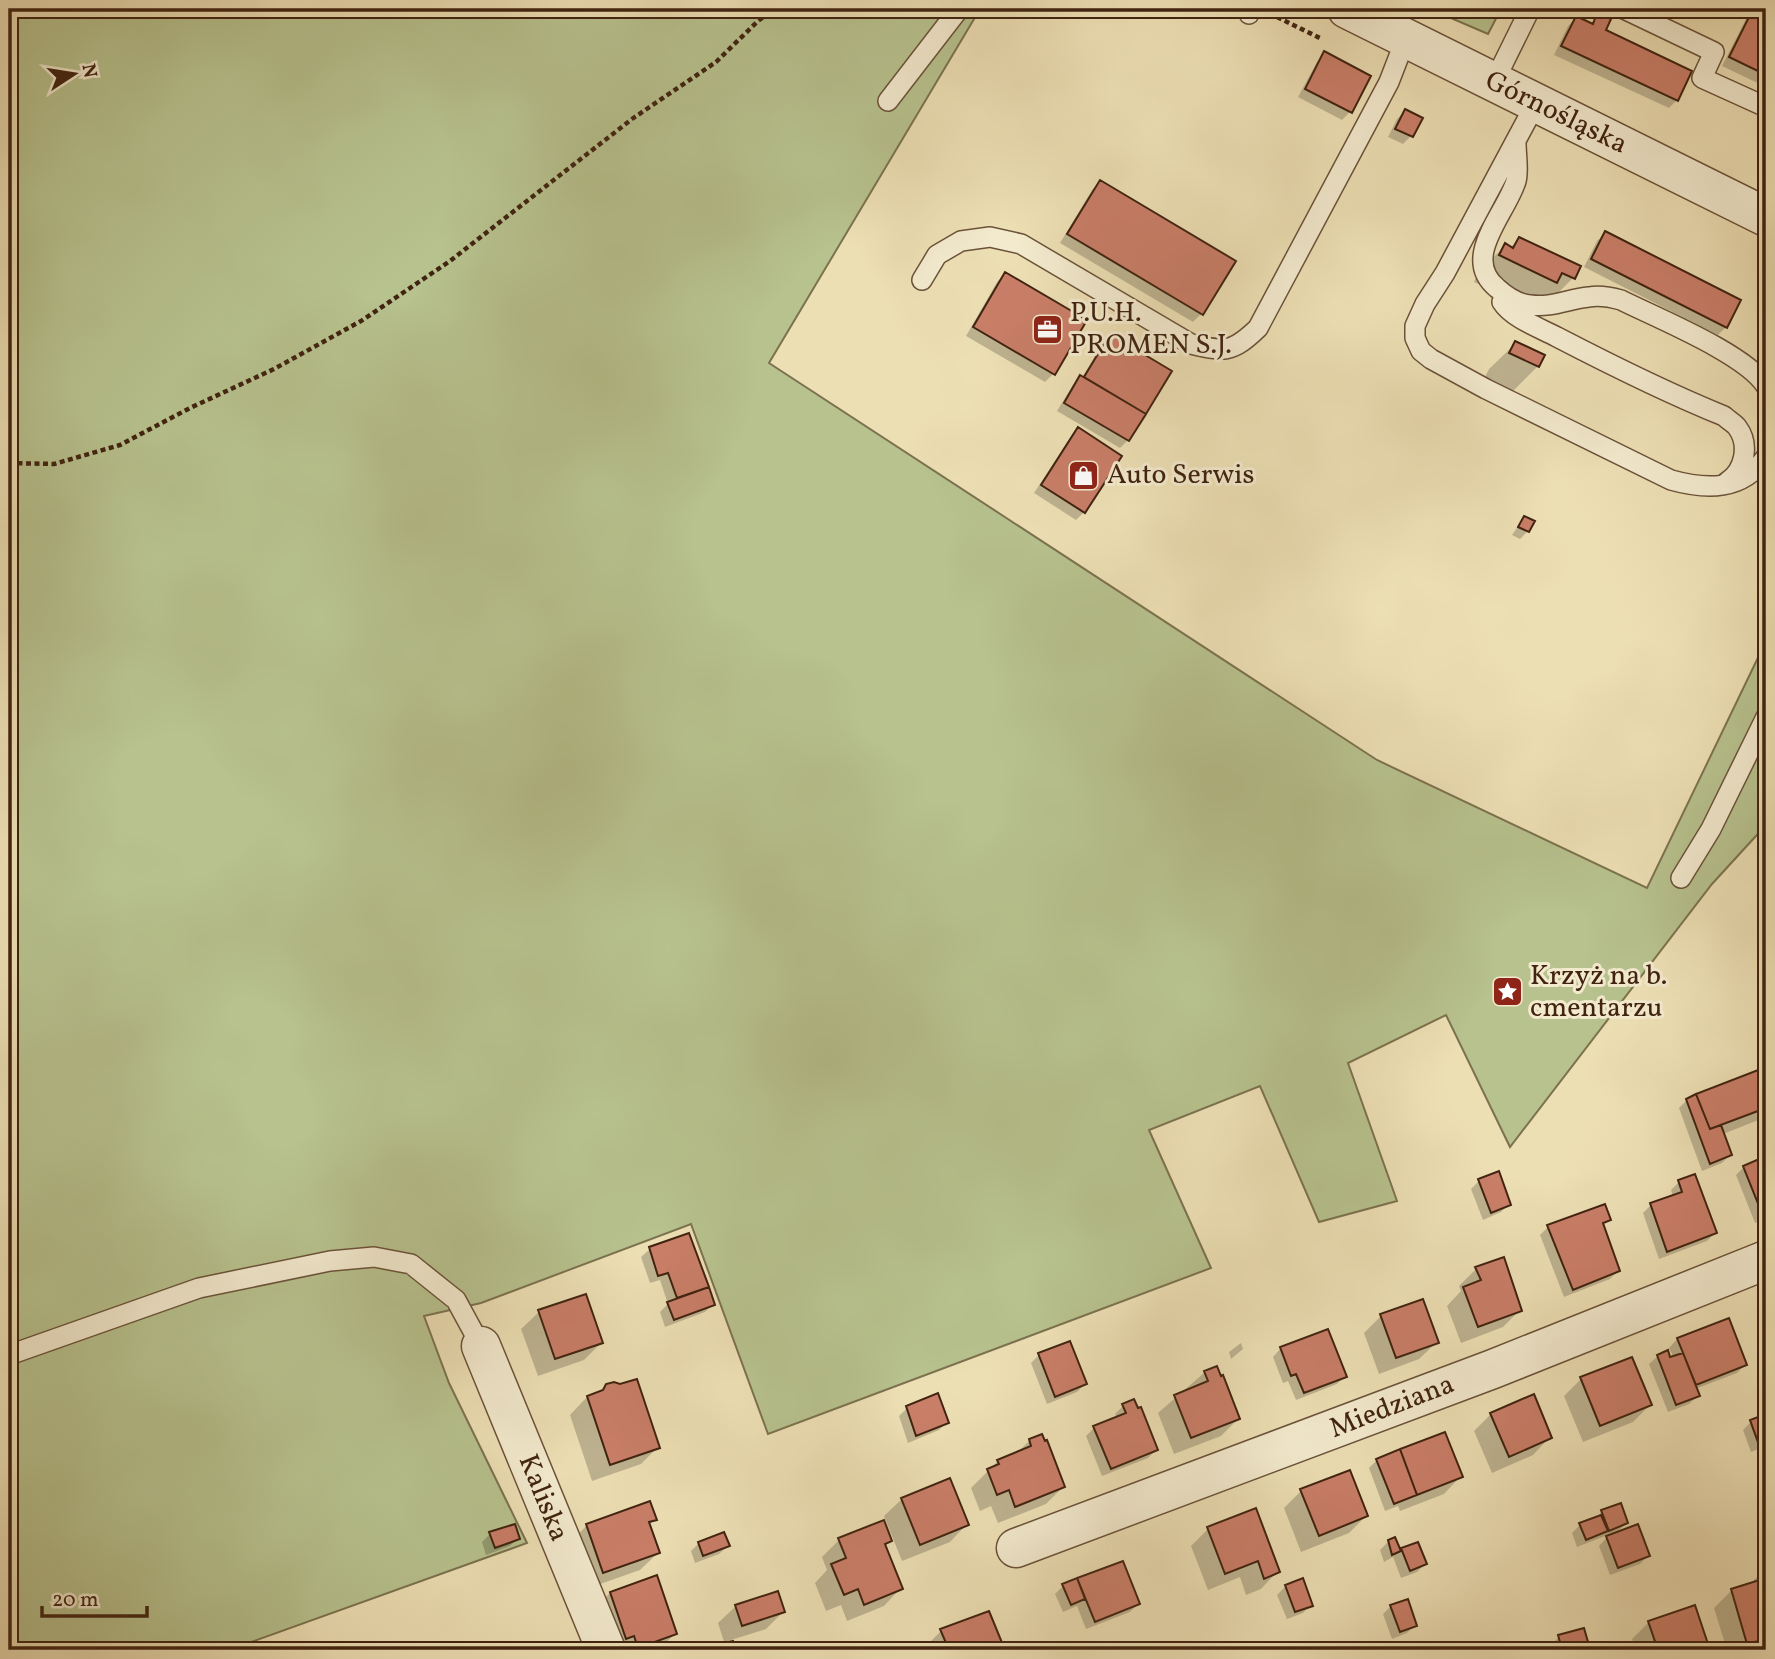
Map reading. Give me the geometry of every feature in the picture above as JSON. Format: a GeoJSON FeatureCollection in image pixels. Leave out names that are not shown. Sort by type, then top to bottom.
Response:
{"type":"FeatureCollection","features":[{"type":"Feature","properties":{"kind":"street","name":"Górnośląska"},"geometry":{"type":"LineString","coordinates":[[1347,9],[1766,217]]}},
{"type":"Feature","properties":{"kind":"street","name":"Miedziana"},"geometry":{"type":"LineString","coordinates":[[1016,1548],[1493,1369],[1766,1260]]}},
{"type":"Feature","properties":{"kind":"street","name":"Kaliska"},"geometry":{"type":"LineString","coordinates":[[481,1346],[606,1650]]}},
{"type":"Feature","properties":{"kind":"lane"},"geometry":{"type":"LineString","coordinates":[[888,101],[959,9]]}},
{"type":"Feature","properties":{"kind":"lane"},"geometry":{"type":"LineString","coordinates":[[1494,82],[1530,9]]}},
{"type":"Feature","properties":{"kind":"lane"},"geometry":{"type":"LineString","coordinates":[[1624,9],[1714,52],[1702,78],[1766,107]]}},
{"type":"Feature","properties":{"kind":"lane"},"geometry":{"type":"LineString","coordinates":[[922,280],[937,255],[961,241],[990,237],[1021,244],[1191,344],[1220,351],[1242,344],[1258,328],[1389,82],[1406,38]]}},
{"type":"Feature","properties":{"kind":"lane"},"geometry":{"type":"LineString","coordinates":[[1536,103],[1415,326],[1415,338],[1421,351],[1486,389],[1671,480],[1717,488],[1735,483],[1752,473],[1766,457]]}},
{"type":"Feature","properties":{"kind":"lane"},"geometry":{"type":"LineString","coordinates":[[1516,142],[1517,180],[1484,245],[1483,267],[1505,307],[1590,354],[1724,416],[1738,428],[1744,445],[1744,462],[1734,477],[1717,488]]}},
{"type":"Feature","properties":{"kind":"lane"},"geometry":{"type":"LineString","coordinates":[[1492,284],[1508,298],[1527,305],[1548,307],[1586,297],[1603,296],[1621,300],[1744,363],[1766,386]]}},
{"type":"Feature","properties":{"kind":"lane"},"geometry":{"type":"LineString","coordinates":[[1681,878],[1711,830],[1766,717]]}},
{"type":"Feature","properties":{"kind":"lane"},"geometry":{"type":"LineString","coordinates":[[9,1355],[199,1288],[330,1261],[374,1257],[411,1264],[456,1300],[481,1346]]}},
{"type":"Feature","properties":{"kind":"path"},"geometry":{"type":"LineString","coordinates":[[9,463],[54,464],[120,445],[190,408],[274,369],[361,321],[450,261],[632,119],[716,62],[774,9]]}},
{"type":"Feature","properties":{"kind":"green space"},"geometry":{"type":"Polygon","coordinates":[[[9,9],[980,9],[769,363],[1377,760],[1647,888],[1766,641],[1766,825],[1712,884],[1510,1147],[1446,1015],[1348,1063],[1397,1201],[1319,1222],[1260,1086],[1149,1130],[1211,1268],[768,1434],[691,1224],[481,1303],[424,1316],[449,1383],[527,1543],[229,1650],[9,1650],[9,1474],[13,1472],[9,1461],[9,9]]]}},
{"type":"Feature","properties":{"kind":"green space"},"geometry":{"type":"Polygon","coordinates":[[[1430,9],[1501,9],[1488,34],[1430,9]]]}},
{"type":"Feature","properties":{"kind":"building"},"geometry":{"type":"Polygon","coordinates":[[[1753,9],[1766,9],[1766,75],[1729,57],[1753,9]]]}},
{"type":"Feature","properties":{"kind":"building"},"geometry":{"type":"Polygon","coordinates":[[[1576,16],[1593,24],[1595,18],[1604,16],[1611,19],[1606,30],[1692,71],[1678,101],[1561,46],[1576,16]]]}},
{"type":"Feature","properties":{"kind":"building"},"geometry":{"type":"Polygon","coordinates":[[[1324,51],[1371,76],[1352,113],[1305,89],[1324,51]]]}},
{"type":"Feature","properties":{"kind":"building"},"geometry":{"type":"Polygon","coordinates":[[[1405,109],[1423,118],[1413,137],[1395,129],[1405,109]]]}},
{"type":"Feature","properties":{"kind":"building"},"geometry":{"type":"Polygon","coordinates":[[[1100,180],[1236,261],[1203,315],[1067,234],[1100,180]]]}},
{"type":"Feature","properties":{"kind":"building"},"geometry":{"type":"Polygon","coordinates":[[[1605,231],[1741,300],[1727,328],[1591,259],[1605,231]]]}},
{"type":"Feature","properties":{"kind":"building"},"geometry":{"type":"Polygon","coordinates":[[[1519,237],[1581,266],[1575,279],[1562,273],[1557,283],[1499,255],[1505,243],[1513,248],[1519,237]]]}},
{"type":"Feature","properties":{"kind":"building"},"geometry":{"type":"Polygon","coordinates":[[[1005,272],[1087,320],[1055,375],[973,327],[1005,272]]]}},
{"type":"Feature","properties":{"kind":"building"},"geometry":{"type":"Polygon","coordinates":[[[1110,334],[1172,371],[1146,414],[1084,377],[1110,334]]]}},
{"type":"Feature","properties":{"kind":"building"},"geometry":{"type":"Polygon","coordinates":[[[1515,341],[1545,355],[1539,367],[1509,353],[1515,341]]]}},
{"type":"Feature","properties":{"kind":"building"},"geometry":{"type":"Polygon","coordinates":[[[1080,375],[1146,414],[1129,441],[1064,403],[1080,375]]]}},
{"type":"Feature","properties":{"kind":"building"},"geometry":{"type":"Polygon","coordinates":[[[1078,427],[1122,456],[1085,513],[1041,485],[1078,427]]]}},
{"type":"Feature","properties":{"kind":"building"},"geometry":{"type":"Polygon","coordinates":[[[1524,516],[1535,521],[1529,532],[1518,527],[1524,516]]]}},
{"type":"Feature","properties":{"kind":"building"},"geometry":{"type":"Polygon","coordinates":[[[1766,1067],[1766,1108],[1710,1129],[1696,1094],[1766,1067]]]}},
{"type":"Feature","properties":{"kind":"building"},"geometry":{"type":"Polygon","coordinates":[[[1696,1094],[1710,1129],[1721,1125],[1732,1155],[1710,1164],[1686,1099],[1696,1094]]]}},
{"type":"Feature","properties":{"kind":"building"},"geometry":{"type":"Polygon","coordinates":[[[1766,1156],[1766,1215],[1763,1216],[1743,1166],[1766,1156]]]}},
{"type":"Feature","properties":{"kind":"building"},"geometry":{"type":"Polygon","coordinates":[[[1499,1171],[1511,1205],[1491,1213],[1478,1179],[1499,1171]]]}},
{"type":"Feature","properties":{"kind":"building"},"geometry":{"type":"Polygon","coordinates":[[[1695,1174],[1717,1233],[1667,1252],[1650,1203],[1682,1192],[1678,1180],[1695,1174]]]}},
{"type":"Feature","properties":{"kind":"building"},"geometry":{"type":"Polygon","coordinates":[[[1605,1204],[1611,1220],[1603,1223],[1620,1271],[1573,1290],[1547,1225],[1605,1204]]]}},
{"type":"Feature","properties":{"kind":"building"},"geometry":{"type":"Polygon","coordinates":[[[689,1233],[709,1287],[677,1298],[668,1273],[658,1276],[649,1247],[689,1233]]]}},
{"type":"Feature","properties":{"kind":"building"},"geometry":{"type":"Polygon","coordinates":[[[1504,1257],[1522,1311],[1478,1327],[1463,1287],[1481,1280],[1475,1267],[1504,1257]]]}},
{"type":"Feature","properties":{"kind":"building"},"geometry":{"type":"Polygon","coordinates":[[[709,1287],[715,1305],[674,1320],[667,1302],[709,1287]]]}},
{"type":"Feature","properties":{"kind":"building"},"geometry":{"type":"Polygon","coordinates":[[[586,1294],[603,1343],[555,1359],[538,1310],[586,1294]]]}},
{"type":"Feature","properties":{"kind":"building"},"geometry":{"type":"Polygon","coordinates":[[[1423,1299],[1439,1343],[1396,1358],[1380,1314],[1423,1299]]]}},
{"type":"Feature","properties":{"kind":"building"},"geometry":{"type":"Polygon","coordinates":[[[1729,1318],[1747,1365],[1696,1385],[1677,1338],[1729,1318]]]}},
{"type":"Feature","properties":{"kind":"building"},"geometry":{"type":"Polygon","coordinates":[[[1328,1329],[1347,1377],[1304,1393],[1296,1374],[1291,1376],[1280,1347],[1328,1329]]]}},
{"type":"Feature","properties":{"kind":"building"},"geometry":{"type":"Polygon","coordinates":[[[1070,1341],[1087,1384],[1055,1397],[1038,1353],[1070,1341]]]}},
{"type":"Feature","properties":{"kind":"building"},"geometry":{"type":"Polygon","coordinates":[[[1668,1350],[1670,1357],[1683,1353],[1700,1396],[1676,1405],[1657,1355],[1668,1350]]]}},
{"type":"Feature","properties":{"kind":"building"},"geometry":{"type":"Polygon","coordinates":[[[1632,1357],[1652,1405],[1600,1426],[1580,1377],[1632,1357]]]}},
{"type":"Feature","properties":{"kind":"building"},"geometry":{"type":"Polygon","coordinates":[[[1217,1366],[1240,1419],[1191,1438],[1174,1395],[1208,1381],[1204,1371],[1217,1366]]]}},
{"type":"Feature","properties":{"kind":"building"},"geometry":{"type":"Polygon","coordinates":[[[637,1379],[660,1448],[610,1465],[587,1396],[603,1390],[606,1384],[620,1384],[637,1379]]]}},
{"type":"Feature","properties":{"kind":"building"},"geometry":{"type":"Polygon","coordinates":[[[938,1393],[949,1423],[916,1436],[906,1406],[938,1393]]]}},
{"type":"Feature","properties":{"kind":"building"},"geometry":{"type":"Polygon","coordinates":[[[1534,1394],[1552,1438],[1509,1457],[1490,1413],[1534,1394]]]}},
{"type":"Feature","properties":{"kind":"building"},"geometry":{"type":"Polygon","coordinates":[[[1134,1399],[1138,1408],[1141,1407],[1158,1450],[1111,1469],[1093,1426],[1126,1413],[1122,1404],[1134,1399]]]}},
{"type":"Feature","properties":{"kind":"building"},"geometry":{"type":"Polygon","coordinates":[[[1766,1414],[1766,1443],[1759,1445],[1750,1420],[1766,1414]]]}},
{"type":"Feature","properties":{"kind":"building"},"geometry":{"type":"Polygon","coordinates":[[[1445,1432],[1463,1477],[1417,1495],[1400,1449],[1445,1432]]]}},
{"type":"Feature","properties":{"kind":"building"},"geometry":{"type":"Polygon","coordinates":[[[1042,1434],[1045,1441],[1047,1440],[1065,1487],[1015,1507],[1009,1490],[997,1495],[987,1469],[999,1464],[997,1460],[1031,1446],[1029,1439],[1042,1434]]]}},
{"type":"Feature","properties":{"kind":"building"},"geometry":{"type":"Polygon","coordinates":[[[1400,1449],[1417,1495],[1394,1504],[1376,1459],[1400,1449]]]}},
{"type":"Feature","properties":{"kind":"building"},"geometry":{"type":"Polygon","coordinates":[[[1350,1470],[1368,1516],[1319,1536],[1300,1489],[1350,1470]]]}},
{"type":"Feature","properties":{"kind":"building"},"geometry":{"type":"Polygon","coordinates":[[[950,1478],[969,1525],[920,1545],[901,1498],[950,1478]]]}},
{"type":"Feature","properties":{"kind":"building"},"geometry":{"type":"Polygon","coordinates":[[[650,1501],[657,1520],[649,1522],[660,1553],[603,1573],[586,1524],[650,1501]]]}},
{"type":"Feature","properties":{"kind":"building"},"geometry":{"type":"Polygon","coordinates":[[[1621,1503],[1628,1523],[1609,1531],[1601,1510],[1621,1503]]]}},
{"type":"Feature","properties":{"kind":"building"},"geometry":{"type":"Polygon","coordinates":[[[1256,1508],[1280,1572],[1264,1579],[1258,1561],[1225,1574],[1207,1527],[1256,1508]]]}},
{"type":"Feature","properties":{"kind":"building"},"geometry":{"type":"Polygon","coordinates":[[[1601,1515],[1608,1531],[1586,1540],[1579,1523],[1601,1515]]]}},
{"type":"Feature","properties":{"kind":"building"},"geometry":{"type":"Polygon","coordinates":[[[884,1520],[892,1541],[885,1544],[903,1589],[864,1605],[858,1589],[844,1595],[831,1564],[846,1558],[838,1538],[884,1520]]]}},
{"type":"Feature","properties":{"kind":"building"},"geometry":{"type":"Polygon","coordinates":[[[515,1524],[520,1539],[495,1548],[489,1532],[515,1524]]]}},
{"type":"Feature","properties":{"kind":"building"},"geometry":{"type":"Polygon","coordinates":[[[1638,1524],[1650,1556],[1618,1568],[1606,1536],[1638,1524]]]}},
{"type":"Feature","properties":{"kind":"building"},"geometry":{"type":"Polygon","coordinates":[[[724,1532],[730,1546],[703,1556],[698,1542],[724,1532]]]}},
{"type":"Feature","properties":{"kind":"building"},"geometry":{"type":"Polygon","coordinates":[[[1395,1537],[1401,1551],[1392,1555],[1388,1540],[1395,1537]]]}},
{"type":"Feature","properties":{"kind":"building"},"geometry":{"type":"Polygon","coordinates":[[[1418,1542],[1427,1564],[1410,1571],[1401,1548],[1418,1542]]]}},
{"type":"Feature","properties":{"kind":"building"},"geometry":{"type":"Polygon","coordinates":[[[1123,1561],[1140,1604],[1095,1622],[1077,1578],[1123,1561]]]}},
{"type":"Feature","properties":{"kind":"building"},"geometry":{"type":"Polygon","coordinates":[[[1766,1570],[1766,1639],[1747,1644],[1731,1589],[1763,1579],[1760,1572],[1766,1570]]]}},
{"type":"Feature","properties":{"kind":"building"},"geometry":{"type":"Polygon","coordinates":[[[657,1575],[677,1634],[638,1648],[634,1636],[626,1639],[610,1592],[657,1575]]]}},
{"type":"Feature","properties":{"kind":"building"},"geometry":{"type":"Polygon","coordinates":[[[1077,1578],[1085,1599],[1071,1605],[1062,1584],[1077,1578]]]}},
{"type":"Feature","properties":{"kind":"building"},"geometry":{"type":"Polygon","coordinates":[[[1303,1578],[1313,1606],[1295,1612],[1285,1585],[1303,1578]]]}},
{"type":"Feature","properties":{"kind":"building"},"geometry":{"type":"Polygon","coordinates":[[[778,1591],[785,1612],[742,1626],[735,1605],[778,1591]]]}},
{"type":"Feature","properties":{"kind":"building"},"geometry":{"type":"Polygon","coordinates":[[[1408,1599],[1417,1626],[1400,1632],[1390,1605],[1408,1599]]]}},
{"type":"Feature","properties":{"kind":"building"},"geometry":{"type":"Polygon","coordinates":[[[1695,1605],[1710,1650],[1658,1650],[1648,1621],[1695,1605]]]}},
{"type":"Feature","properties":{"kind":"building"},"geometry":{"type":"Polygon","coordinates":[[[989,1611],[1005,1650],[949,1650],[940,1629],[989,1611]]]}},
{"type":"Feature","properties":{"kind":"building"},"geometry":{"type":"Polygon","coordinates":[[[1584,1628],[1588,1642],[1580,1645],[1582,1650],[1547,1650],[1561,1646],[1558,1635],[1584,1628]]]}},
{"type":"Feature","properties":{"kind":"building"},"geometry":{"type":"Polygon","coordinates":[[[733,1641],[736,1650],[702,1650],[733,1641]]]}},
{"type":"Feature","properties":{"kind":"place","name":"P.U.H. PROMEN S.J."},"geometry":{"type":"Point","coordinates":[1047,329]}},
{"type":"Feature","properties":{"kind":"place","name":"Auto Serwis"},"geometry":{"type":"Point","coordinates":[1084,475]}},
{"type":"Feature","properties":{"kind":"place","name":"Krzyż na b. cmentarzu"},"geometry":{"type":"Point","coordinates":[1507,992]}}]}
